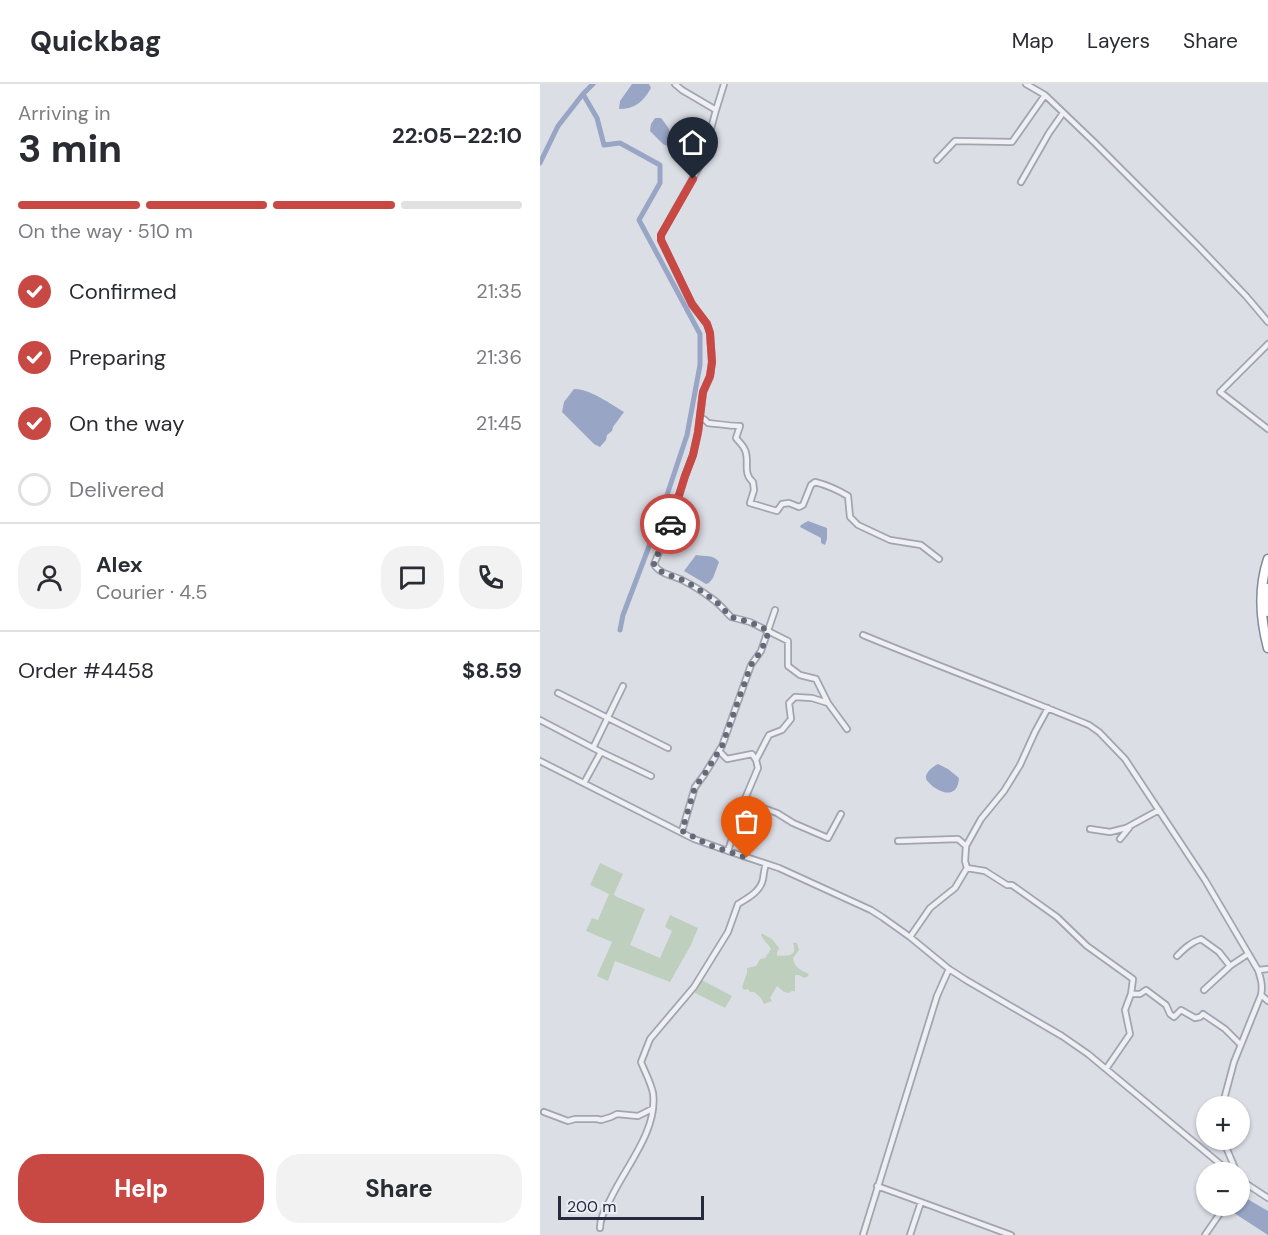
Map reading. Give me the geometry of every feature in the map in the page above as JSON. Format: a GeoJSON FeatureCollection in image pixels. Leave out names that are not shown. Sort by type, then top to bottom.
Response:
{"type":"FeatureCollection","features":[{"type":"Feature","properties":{"kind":"highway"},"geometry":{"type":"LineString","coordinates":[[1268,559],[1263,576],[1261,597],[1262,621],[1268,648]]}},
{"type":"Feature","properties":{"kind":"highway"},"geometry":{"type":"LineString","coordinates":[[1268,588],[1268,612]]}},
{"type":"Feature","properties":{"kind":"street"},"geometry":{"type":"LineString","coordinates":[[675,84],[716,110]]}},
{"type":"Feature","properties":{"kind":"street"},"geometry":{"type":"LineString","coordinates":[[724,84],[702,162],[661,235],[661,240],[692,304],[707,324],[710,333],[712,362],[710,376],[703,392],[693,455],[668,532],[654,564],[662,572],[680,579],[710,597],[731,617],[750,622],[788,641],[788,666],[800,675],[816,679],[828,703],[847,729]]}},
{"type":"Feature","properties":{"kind":"street"},"geometry":{"type":"LineString","coordinates":[[1026,84],[1045,95],[1191,239],[1268,322]]}},
{"type":"Feature","properties":{"kind":"street"},"geometry":{"type":"LineString","coordinates":[[937,160],[954,141],[1012,142],[1045,95]]}},
{"type":"Feature","properties":{"kind":"street"},"geometry":{"type":"LineString","coordinates":[[1021,182],[1048,134],[1063,113]]}},
{"type":"Feature","properties":{"kind":"street"},"geometry":{"type":"LineString","coordinates":[[1268,344],[1220,392],[1268,429]]}},
{"type":"Feature","properties":{"kind":"street"},"geometry":{"type":"LineString","coordinates":[[700,417],[708,423],[740,426],[736,438],[746,452],[748,478],[753,482],[754,490],[750,503],[777,511],[782,504],[789,503],[799,507],[803,505],[811,485],[815,482],[824,484],[848,496],[850,517],[858,525],[890,540],[921,545],[939,559]]}},
{"type":"Feature","properties":{"kind":"street"},"geometry":{"type":"LineString","coordinates":[[682,831],[695,787],[722,746],[751,665],[761,651],[775,610]]}},
{"type":"Feature","properties":{"kind":"street"},"geometry":{"type":"LineString","coordinates":[[863,635],[1089,725],[1125,759],[1205,880],[1258,970],[1262,987],[1261,995],[1233,1062],[1225,1096]]}},
{"type":"Feature","properties":{"kind":"street"},"geometry":{"type":"LineString","coordinates":[[593,748],[623,686]]}},
{"type":"Feature","properties":{"kind":"street"},"geometry":{"type":"LineString","coordinates":[[558,693],[668,748]]}},
{"type":"Feature","properties":{"kind":"street"},"geometry":{"type":"LineString","coordinates":[[756,760],[769,735],[782,730],[791,718],[789,703],[795,697],[812,698],[828,703]]}},
{"type":"Feature","properties":{"kind":"street"},"geometry":{"type":"LineString","coordinates":[[909,937],[930,908],[955,888],[967,868],[966,846],[981,819],[1004,791],[1020,765],[1048,708]]}},
{"type":"Feature","properties":{"kind":"street"},"geometry":{"type":"LineString","coordinates":[[540,720],[651,776]]}},
{"type":"Feature","properties":{"kind":"street"},"geometry":{"type":"LineString","coordinates":[[584,783],[601,752]]}},
{"type":"Feature","properties":{"kind":"street"},"geometry":{"type":"LineString","coordinates":[[719,752],[727,759],[752,754],[758,768],[744,801],[728,851]]}},
{"type":"Feature","properties":{"kind":"street"},"geometry":{"type":"LineString","coordinates":[[540,761],[709,845],[779,868],[882,917],[949,969],[1088,1054],[1218,1162]]}},
{"type":"Feature","properties":{"kind":"street"},"geometry":{"type":"LineString","coordinates":[[744,801],[777,813],[793,823],[828,838],[841,814]]}},
{"type":"Feature","properties":{"kind":"street"},"geometry":{"type":"LineString","coordinates":[[1090,829],[1110,832],[1126,828],[1159,810]]}},
{"type":"Feature","properties":{"kind":"street"},"geometry":{"type":"LineString","coordinates":[[1120,839],[1130,826]]}},
{"type":"Feature","properties":{"kind":"street"},"geometry":{"type":"LineString","coordinates":[[898,841],[957,839],[966,846]]}},
{"type":"Feature","properties":{"kind":"street"},"geometry":{"type":"LineString","coordinates":[[600,1228],[600,1221],[613,1193],[641,1145],[652,1115],[652,1092],[642,1062],[650,1039],[694,987],[728,932],[738,904],[752,896],[763,881],[766,864]]}},
{"type":"Feature","properties":{"kind":"street"},"geometry":{"type":"LineString","coordinates":[[967,868],[986,871],[1007,885],[1012,885],[1057,917],[1087,946],[1133,979],[1131,994],[1125,1010],[1130,1034],[1106,1069]]}},
{"type":"Feature","properties":{"kind":"street"},"geometry":{"type":"LineString","coordinates":[[1177,957],[1186,947],[1201,939],[1219,952],[1230,966]]}},
{"type":"Feature","properties":{"kind":"street"},"geometry":{"type":"LineString","coordinates":[[1204,990],[1230,966],[1248,954]]}},
{"type":"Feature","properties":{"kind":"street"},"geometry":{"type":"LineString","coordinates":[[863,1235],[937,996],[949,969]]}},
{"type":"Feature","properties":{"kind":"street"},"geometry":{"type":"LineString","coordinates":[[1258,970],[1268,969]]}},
{"type":"Feature","properties":{"kind":"street"},"geometry":{"type":"LineString","coordinates":[[1131,994],[1140,994],[1146,990],[1166,1005],[1173,1017],[1181,1010],[1195,1018],[1203,1014],[1225,1029],[1240,1044]]}},
{"type":"Feature","properties":{"kind":"street"},"geometry":{"type":"LineString","coordinates":[[1261,995],[1268,1001]]}},
{"type":"Feature","properties":{"kind":"street"},"geometry":{"type":"LineString","coordinates":[[544,1112],[568,1121],[601,1120],[617,1113],[638,1116],[652,1109]]}},
{"type":"Feature","properties":{"kind":"street"},"geometry":{"type":"LineString","coordinates":[[877,1186],[1011,1235]]}},
{"type":"Feature","properties":{"kind":"street"},"geometry":{"type":"LineString","coordinates":[[1250,1186],[1268,1198]]}},
{"type":"Feature","properties":{"kind":"street"},"geometry":{"type":"LineString","coordinates":[[910,1235],[921,1202]]}},
{"type":"Feature","properties":{"kind":"street"},"geometry":{"type":"LineString","coordinates":[[1205,1235],[1218,1216]]}},
{"type":"Feature","properties":{"kind":"green space"},"geometry":{"type":"Polygon","coordinates":[[[600,863],[623,874],[615,896],[645,909],[630,945],[660,958],[672,931],[665,927],[670,915],[698,928],[670,982],[615,961],[608,981],[597,976],[612,942],[586,931],[592,918],[598,920],[609,894],[590,885],[600,863]]]}},
{"type":"Feature","properties":{"kind":"green space"},"geometry":{"type":"Polygon","coordinates":[[[761,934],[772,939],[779,948],[777,956],[793,953],[793,943],[797,943],[799,950],[793,958],[795,964],[809,974],[804,978],[795,975],[795,991],[784,992],[777,986],[770,998],[772,1001],[764,1004],[754,992],[744,990],[742,987],[747,968],[756,966],[771,949],[761,934]]]}},
{"type":"Feature","properties":{"kind":"green space"},"geometry":{"type":"Polygon","coordinates":[[[702,980],[732,996],[725,1008],[695,993],[702,980]]]}},
{"type":"Feature","properties":{"kind":"water"},"geometry":{"type":"Polygon","coordinates":[[[632,84],[649,84],[651,88],[638,104],[630,108],[619,109],[620,101],[632,84]]]}},
{"type":"Feature","properties":{"kind":"water"},"geometry":{"type":"Polygon","coordinates":[[[655,118],[661,118],[668,127],[673,145],[669,147],[663,144],[650,131],[655,118]]]}},
{"type":"Feature","properties":{"kind":"water"},"geometry":{"type":"Polygon","coordinates":[[[574,389],[593,394],[624,412],[600,447],[594,444],[562,412],[564,402],[574,389]]]}},
{"type":"Feature","properties":{"kind":"water"},"geometry":{"type":"Polygon","coordinates":[[[808,521],[827,528],[825,545],[821,543],[821,538],[800,527],[808,521]]]}},
{"type":"Feature","properties":{"kind":"water"},"geometry":{"type":"Polygon","coordinates":[[[696,555],[711,557],[719,562],[709,583],[706,584],[684,571],[696,555]]]}},
{"type":"Feature","properties":{"kind":"water"},"geometry":{"type":"Polygon","coordinates":[[[938,764],[959,778],[957,787],[953,791],[942,792],[931,785],[926,778],[932,768],[938,764]]]}},
{"type":"Feature","properties":{"kind":"water"},"geometry":{"type":"Polygon","coordinates":[[[1250,1200],[1268,1211],[1268,1235],[1239,1216],[1250,1216],[1250,1200]]]}},
{"type":"Feature","properties":{"kind":"waterway"},"geometry":{"type":"LineString","coordinates":[[593,84],[583,94],[597,118],[604,145],[620,143],[660,165],[660,183],[639,220],[700,334],[700,365],[687,435],[656,528],[623,615],[620,630]]}},
{"type":"Feature","properties":{"kind":"waterway"},"geometry":{"type":"LineString","coordinates":[[540,163],[558,126],[583,94]]}},
{"type":"Feature","properties":{"kind":"way so far"},"geometry":{"type":"LineString","coordinates":[[670,524],[654,564],[655,567],[710,597],[731,617],[750,622],[769,631],[761,651],[751,665],[722,746],[695,787],[682,831],[709,845],[747,858]]}},
{"type":"Feature","properties":{"kind":"route"},"geometry":{"type":"LineString","coordinates":[[670,524],[693,455],[703,392],[710,376],[712,362],[710,333],[707,324],[692,304],[661,240],[661,235],[693,179]]}}]}
